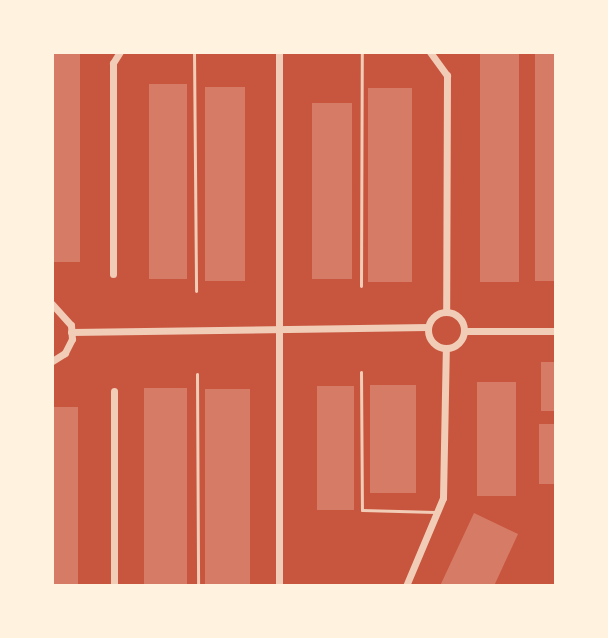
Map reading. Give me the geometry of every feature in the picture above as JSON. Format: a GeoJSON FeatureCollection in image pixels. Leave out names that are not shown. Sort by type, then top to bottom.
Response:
{"type":"FeatureCollection","features":[{"type":"Feature","properties":{"kind":"street"},"geometry":{"type":"LineString","coordinates":[[113,274],[113,63],[120,52]]}},
{"type":"Feature","properties":{"kind":"street"},"geometry":{"type":"LineString","coordinates":[[279,52],[279,586]]}},
{"type":"Feature","properties":{"kind":"street"},"geometry":{"type":"LineString","coordinates":[[430,52],[447,75],[446,312]]}},
{"type":"Feature","properties":{"kind":"street"},"geometry":{"type":"LineString","coordinates":[[52,304],[64,312],[71,332],[65,353],[52,361]]}},
{"type":"Feature","properties":{"kind":"street"},"geometry":{"type":"LineString","coordinates":[[446,312],[461,319],[464,331],[460,341],[446,348],[435,344],[428,327],[434,316],[446,312]]}},
{"type":"Feature","properties":{"kind":"street"},"geometry":{"type":"LineString","coordinates":[[71,332],[428,327]]}},
{"type":"Feature","properties":{"kind":"street"},"geometry":{"type":"LineString","coordinates":[[464,331],[556,331]]}},
{"type":"Feature","properties":{"kind":"street"},"geometry":{"type":"LineString","coordinates":[[406,586],[438,512],[444,484],[446,348]]}},
{"type":"Feature","properties":{"kind":"street"},"geometry":{"type":"LineString","coordinates":[[114,391],[114,586]]}},
{"type":"Feature","properties":{"kind":"lane"},"geometry":{"type":"LineString","coordinates":[[194,52],[196,291]]}},
{"type":"Feature","properties":{"kind":"lane"},"geometry":{"type":"LineString","coordinates":[[361,286],[362,52]]}},
{"type":"Feature","properties":{"kind":"lane"},"geometry":{"type":"LineString","coordinates":[[361,372],[362,510],[438,512]]}},
{"type":"Feature","properties":{"kind":"lane"},"geometry":{"type":"LineString","coordinates":[[197,374],[198,586]]}},
{"type":"Feature","properties":{"kind":"building"},"geometry":{"type":"Polygon","coordinates":[[[52,52],[80,52],[80,262],[52,262],[52,52]]]}},
{"type":"Feature","properties":{"kind":"building"},"geometry":{"type":"Polygon","coordinates":[[[480,52],[519,52],[519,282],[480,282],[480,52]]]}},
{"type":"Feature","properties":{"kind":"building"},"geometry":{"type":"Polygon","coordinates":[[[535,52],[556,52],[556,281],[535,281],[535,52]]]}},
{"type":"Feature","properties":{"kind":"building"},"geometry":{"type":"Polygon","coordinates":[[[149,84],[187,84],[187,279],[149,279],[149,84]]]}},
{"type":"Feature","properties":{"kind":"building"},"geometry":{"type":"Polygon","coordinates":[[[205,87],[245,87],[245,281],[205,281],[205,87]]]}},
{"type":"Feature","properties":{"kind":"building"},"geometry":{"type":"Polygon","coordinates":[[[368,88],[412,88],[412,282],[368,282],[368,88]]]}},
{"type":"Feature","properties":{"kind":"building"},"geometry":{"type":"Polygon","coordinates":[[[312,103],[352,103],[352,279],[312,279],[312,103]]]}},
{"type":"Feature","properties":{"kind":"building"},"geometry":{"type":"Polygon","coordinates":[[[541,362],[556,362],[556,411],[541,411],[541,362]]]}},
{"type":"Feature","properties":{"kind":"building"},"geometry":{"type":"Polygon","coordinates":[[[477,382],[516,382],[516,496],[477,496],[477,382]]]}},
{"type":"Feature","properties":{"kind":"building"},"geometry":{"type":"Polygon","coordinates":[[[370,385],[416,385],[416,493],[370,493],[370,385]]]}},
{"type":"Feature","properties":{"kind":"building"},"geometry":{"type":"Polygon","coordinates":[[[317,386],[354,386],[354,510],[317,510],[317,386]]]}},
{"type":"Feature","properties":{"kind":"building"},"geometry":{"type":"Polygon","coordinates":[[[144,388],[187,388],[187,586],[144,586],[144,388]]]}},
{"type":"Feature","properties":{"kind":"building"},"geometry":{"type":"Polygon","coordinates":[[[205,389],[250,389],[250,586],[205,586],[205,389]]]}},
{"type":"Feature","properties":{"kind":"building"},"geometry":{"type":"Polygon","coordinates":[[[52,407],[78,407],[78,586],[52,586],[52,407]]]}},
{"type":"Feature","properties":{"kind":"building"},"geometry":{"type":"Polygon","coordinates":[[[539,424],[556,424],[556,484],[539,484],[539,424]]]}},
{"type":"Feature","properties":{"kind":"building"},"geometry":{"type":"Polygon","coordinates":[[[474,513],[518,534],[494,586],[440,586],[474,513]]]}}]}
